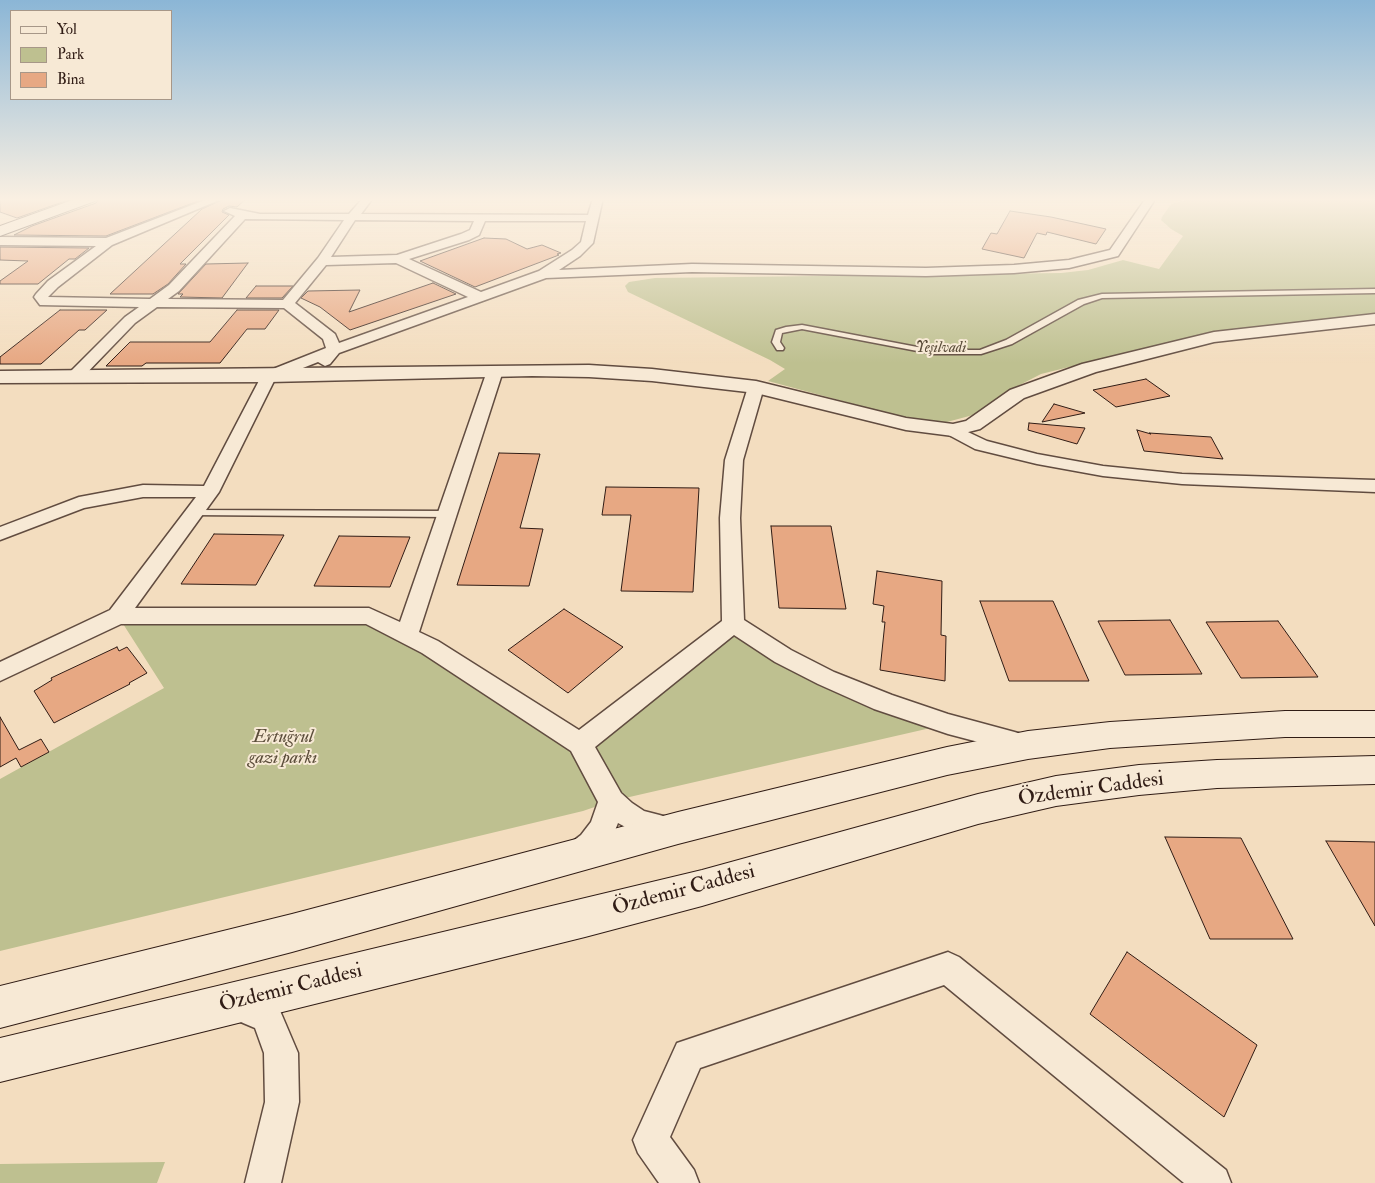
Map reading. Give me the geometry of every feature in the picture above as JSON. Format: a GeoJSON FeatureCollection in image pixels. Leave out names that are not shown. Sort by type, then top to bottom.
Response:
{"type":"FeatureCollection","features":[{"type":"Feature","properties":{"kind":"main road"},"geometry":{"type":"LineString","coordinates":[[0,1007],[292,933],[678,828],[948,761],[1028,745],[1187,729],[1285,724],[1375,724]]}},
{"type":"Feature","properties":{"kind":"main road","name":"Özdemir Caddesi"},"geometry":{"type":"LineString","coordinates":[[0,1060],[702,888],[978,809],[1056,791],[1139,780],[1217,774],[1375,770]]}},
{"type":"Feature","properties":{"kind":"street"},"geometry":{"type":"LineString","coordinates":[[93,253],[53,284],[41,297],[45,302],[287,304],[330,337],[334,350]]}},
{"type":"Feature","properties":{"kind":"street"},"geometry":{"type":"LineString","coordinates":[[75,376],[130,320],[174,288],[206,253]]}},
{"type":"Feature","properties":{"kind":"street"},"geometry":{"type":"LineString","coordinates":[[287,304],[327,253]]}},
{"type":"Feature","properties":{"kind":"street"},"geometry":{"type":"LineString","coordinates":[[322,261],[398,259],[416,253]]}},
{"type":"Feature","properties":{"kind":"street"},"geometry":{"type":"LineString","coordinates":[[118,616],[210,492],[269,376],[334,350],[544,274],[576,253]]}},
{"type":"Feature","properties":{"kind":"street"},"geometry":{"type":"LineString","coordinates":[[544,274],[692,268],[926,272],[1014,269],[1069,264],[1113,253]]}},
{"type":"Feature","properties":{"kind":"street"},"geometry":{"type":"LineString","coordinates":[[398,259],[480,297]]}},
{"type":"Feature","properties":{"kind":"street"},"geometry":{"type":"LineString","coordinates":[[0,377],[269,376],[495,371],[589,371],[643,374],[756,387],[906,424],[953,430],[973,425],[1017,394],[1089,368],[1214,337],[1375,319]]}},
{"type":"Feature","properties":{"kind":"street"},"geometry":{"type":"LineString","coordinates":[[330,374],[326,370],[325,361],[334,350]]}},
{"type":"Feature","properties":{"kind":"street"},"geometry":{"type":"LineString","coordinates":[[407,635],[495,371]]}},
{"type":"Feature","properties":{"kind":"street"},"geometry":{"type":"LineString","coordinates":[[733,624],[730,518],[734,460],[756,387]]}},
{"type":"Feature","properties":{"kind":"street"},"geometry":{"type":"LineString","coordinates":[[953,430],[980,445],[1037,459],[1103,471],[1182,479],[1333,486],[1375,486]]}},
{"type":"Feature","properties":{"kind":"street"},"geometry":{"type":"LineString","coordinates":[[0,534],[79,503],[143,491],[210,492]]}},
{"type":"Feature","properties":{"kind":"street"},"geometry":{"type":"LineString","coordinates":[[0,672],[118,616],[369,616],[430,647],[580,744],[612,801],[638,822],[657,828],[678,828]]}},
{"type":"Feature","properties":{"kind":"street"},"geometry":{"type":"LineString","coordinates":[[580,744],[733,624]]}},
{"type":"Feature","properties":{"kind":"street"},"geometry":{"type":"LineString","coordinates":[[733,624],[783,656],[826,678],[883,702],[948,724],[1028,745]]}},
{"type":"Feature","properties":{"kind":"street"},"geometry":{"type":"LineString","coordinates":[[576,856],[591,844],[602,829],[612,801]]}},
{"type":"Feature","properties":{"kind":"street"},"geometry":{"type":"LineString","coordinates":[[681,1183],[651,1140],[689,1055],[948,968],[1214,1183]]}},
{"type":"Feature","properties":{"kind":"street"},"geometry":{"type":"LineString","coordinates":[[233,1003],[267,1017],[281,1053],[282,1102],[263,1183]]}},
{"type":"Feature","properties":{"kind":"lane"},"geometry":{"type":"LineString","coordinates":[[780,348],[776,342],[779,332],[802,327],[933,352],[981,352],[1009,342],[1081,302],[1102,296],[1375,291]]}},
{"type":"Feature","properties":{"kind":"lane"},"geometry":{"type":"LineString","coordinates":[[195,513],[448,514]]}},
{"type":"Feature","properties":{"kind":"green space","name":"Yeşilvadi"},"geometry":{"type":"Polygon","coordinates":[[[1170,253],[1375,253],[1375,316],[1214,331],[1041,374],[1010,390],[973,415],[947,422],[924,423],[768,381],[785,369],[628,292],[625,286],[629,282],[655,278],[1061,273],[1088,270],[1123,260],[1159,269],[1170,253]]]}},
{"type":"Feature","properties":{"kind":"green space","name":"Ertuğrul gazi parkı"},"geometry":{"type":"Polygon","coordinates":[[[118,616],[369,616],[580,744],[733,624],[783,656],[948,724],[612,801],[583,811],[0,951],[0,779],[164,688],[118,616]]]}},
{"type":"Feature","properties":{"kind":"green space"},"geometry":{"type":"Polygon","coordinates":[[[165,1162],[157,1183],[0,1183],[0,1164],[165,1162]]]}},
{"type":"Feature","properties":{"kind":"building"},"geometry":{"type":"Polygon","coordinates":[[[0,253],[82,253],[75,259],[69,259],[38,284],[0,284],[0,281],[28,261],[0,260],[0,253]]]}},
{"type":"Feature","properties":{"kind":"building"},"geometry":{"type":"Polygon","coordinates":[[[154,253],[191,253],[180,264],[186,264],[168,284],[153,294],[110,294],[154,253]]]}},
{"type":"Feature","properties":{"kind":"building"},"geometry":{"type":"Polygon","coordinates":[[[442,253],[560,253],[475,287],[420,261],[442,253]]]}},
{"type":"Feature","properties":{"kind":"building"},"geometry":{"type":"Polygon","coordinates":[[[1002,253],[1026,253],[1024,258],[1002,253]]]}},
{"type":"Feature","properties":{"kind":"building"},"geometry":{"type":"Polygon","coordinates":[[[248,263],[222,298],[180,297],[183,294],[178,294],[206,264],[248,263]]]}},
{"type":"Feature","properties":{"kind":"building"},"geometry":{"type":"Polygon","coordinates":[[[433,283],[456,294],[350,330],[320,307],[301,298],[308,291],[360,290],[349,312],[433,283]]]}},
{"type":"Feature","properties":{"kind":"building"},"geometry":{"type":"Polygon","coordinates":[[[256,286],[293,286],[282,298],[246,298],[256,286]]]}},
{"type":"Feature","properties":{"kind":"building"},"geometry":{"type":"Polygon","coordinates":[[[60,310],[107,310],[85,330],[79,330],[41,364],[0,364],[0,357],[60,310]]]}},
{"type":"Feature","properties":{"kind":"building"},"geometry":{"type":"Polygon","coordinates":[[[237,310],[279,310],[265,329],[247,329],[220,363],[146,363],[142,366],[106,366],[130,342],[210,342],[237,310]]]}},
{"type":"Feature","properties":{"kind":"building"},"geometry":{"type":"Polygon","coordinates":[[[1146,379],[1170,396],[1116,407],[1093,390],[1146,379]]]}},
{"type":"Feature","properties":{"kind":"building"},"geometry":{"type":"Polygon","coordinates":[[[1054,404],[1085,413],[1042,422],[1054,404]]]}},
{"type":"Feature","properties":{"kind":"building"},"geometry":{"type":"Polygon","coordinates":[[[1029,423],[1085,428],[1077,444],[1028,430],[1029,423]]]}},
{"type":"Feature","properties":{"kind":"building"},"geometry":{"type":"Polygon","coordinates":[[[1137,430],[1151,434],[1149,433],[1211,437],[1223,459],[1144,451],[1137,430]]]}},
{"type":"Feature","properties":{"kind":"building"},"geometry":{"type":"Polygon","coordinates":[[[499,453],[540,454],[520,528],[543,529],[529,586],[457,585],[499,453]]]}},
{"type":"Feature","properties":{"kind":"building"},"geometry":{"type":"Polygon","coordinates":[[[606,487],[699,488],[693,592],[621,591],[631,515],[602,515],[606,487]]]}},
{"type":"Feature","properties":{"kind":"building"},"geometry":{"type":"Polygon","coordinates":[[[771,526],[831,526],[846,609],[779,608],[771,526]]]}},
{"type":"Feature","properties":{"kind":"building"},"geometry":{"type":"Polygon","coordinates":[[[214,534],[284,535],[256,585],[181,584],[214,534]]]}},
{"type":"Feature","properties":{"kind":"building"},"geometry":{"type":"Polygon","coordinates":[[[339,536],[410,537],[390,587],[314,586],[339,536]]]}},
{"type":"Feature","properties":{"kind":"building"},"geometry":{"type":"Polygon","coordinates":[[[877,571],[942,581],[941,635],[946,636],[945,681],[880,670],[885,622],[882,622],[884,606],[873,604],[877,571]]]}},
{"type":"Feature","properties":{"kind":"building"},"geometry":{"type":"Polygon","coordinates":[[[980,601],[1053,601],[1089,681],[1009,681],[980,601]]]}},
{"type":"Feature","properties":{"kind":"building"},"geometry":{"type":"Polygon","coordinates":[[[564,609],[623,647],[568,693],[508,650],[564,609]]]}},
{"type":"Feature","properties":{"kind":"building"},"geometry":{"type":"Polygon","coordinates":[[[1170,620],[1202,674],[1125,675],[1098,621],[1170,620]]]}},
{"type":"Feature","properties":{"kind":"building"},"geometry":{"type":"Polygon","coordinates":[[[1278,621],[1318,677],[1241,678],[1206,622],[1278,621]]]}},
{"type":"Feature","properties":{"kind":"building"},"geometry":{"type":"Polygon","coordinates":[[[117,647],[119,651],[127,647],[147,673],[130,684],[54,723],[34,691],[52,680],[51,678],[117,647]]]}},
{"type":"Feature","properties":{"kind":"building"},"geometry":{"type":"Polygon","coordinates":[[[0,717],[19,750],[41,739],[49,752],[21,767],[16,758],[0,767],[0,717]]]}},
{"type":"Feature","properties":{"kind":"building"},"geometry":{"type":"Polygon","coordinates":[[[1165,837],[1241,838],[1293,939],[1210,939],[1165,837]]]}},
{"type":"Feature","properties":{"kind":"building"},"geometry":{"type":"Polygon","coordinates":[[[1326,841],[1375,842],[1375,926],[1326,841]]]}},
{"type":"Feature","properties":{"kind":"building"},"geometry":{"type":"Polygon","coordinates":[[[1127,952],[1257,1045],[1224,1117],[1090,1014],[1127,952]]]}}]}
